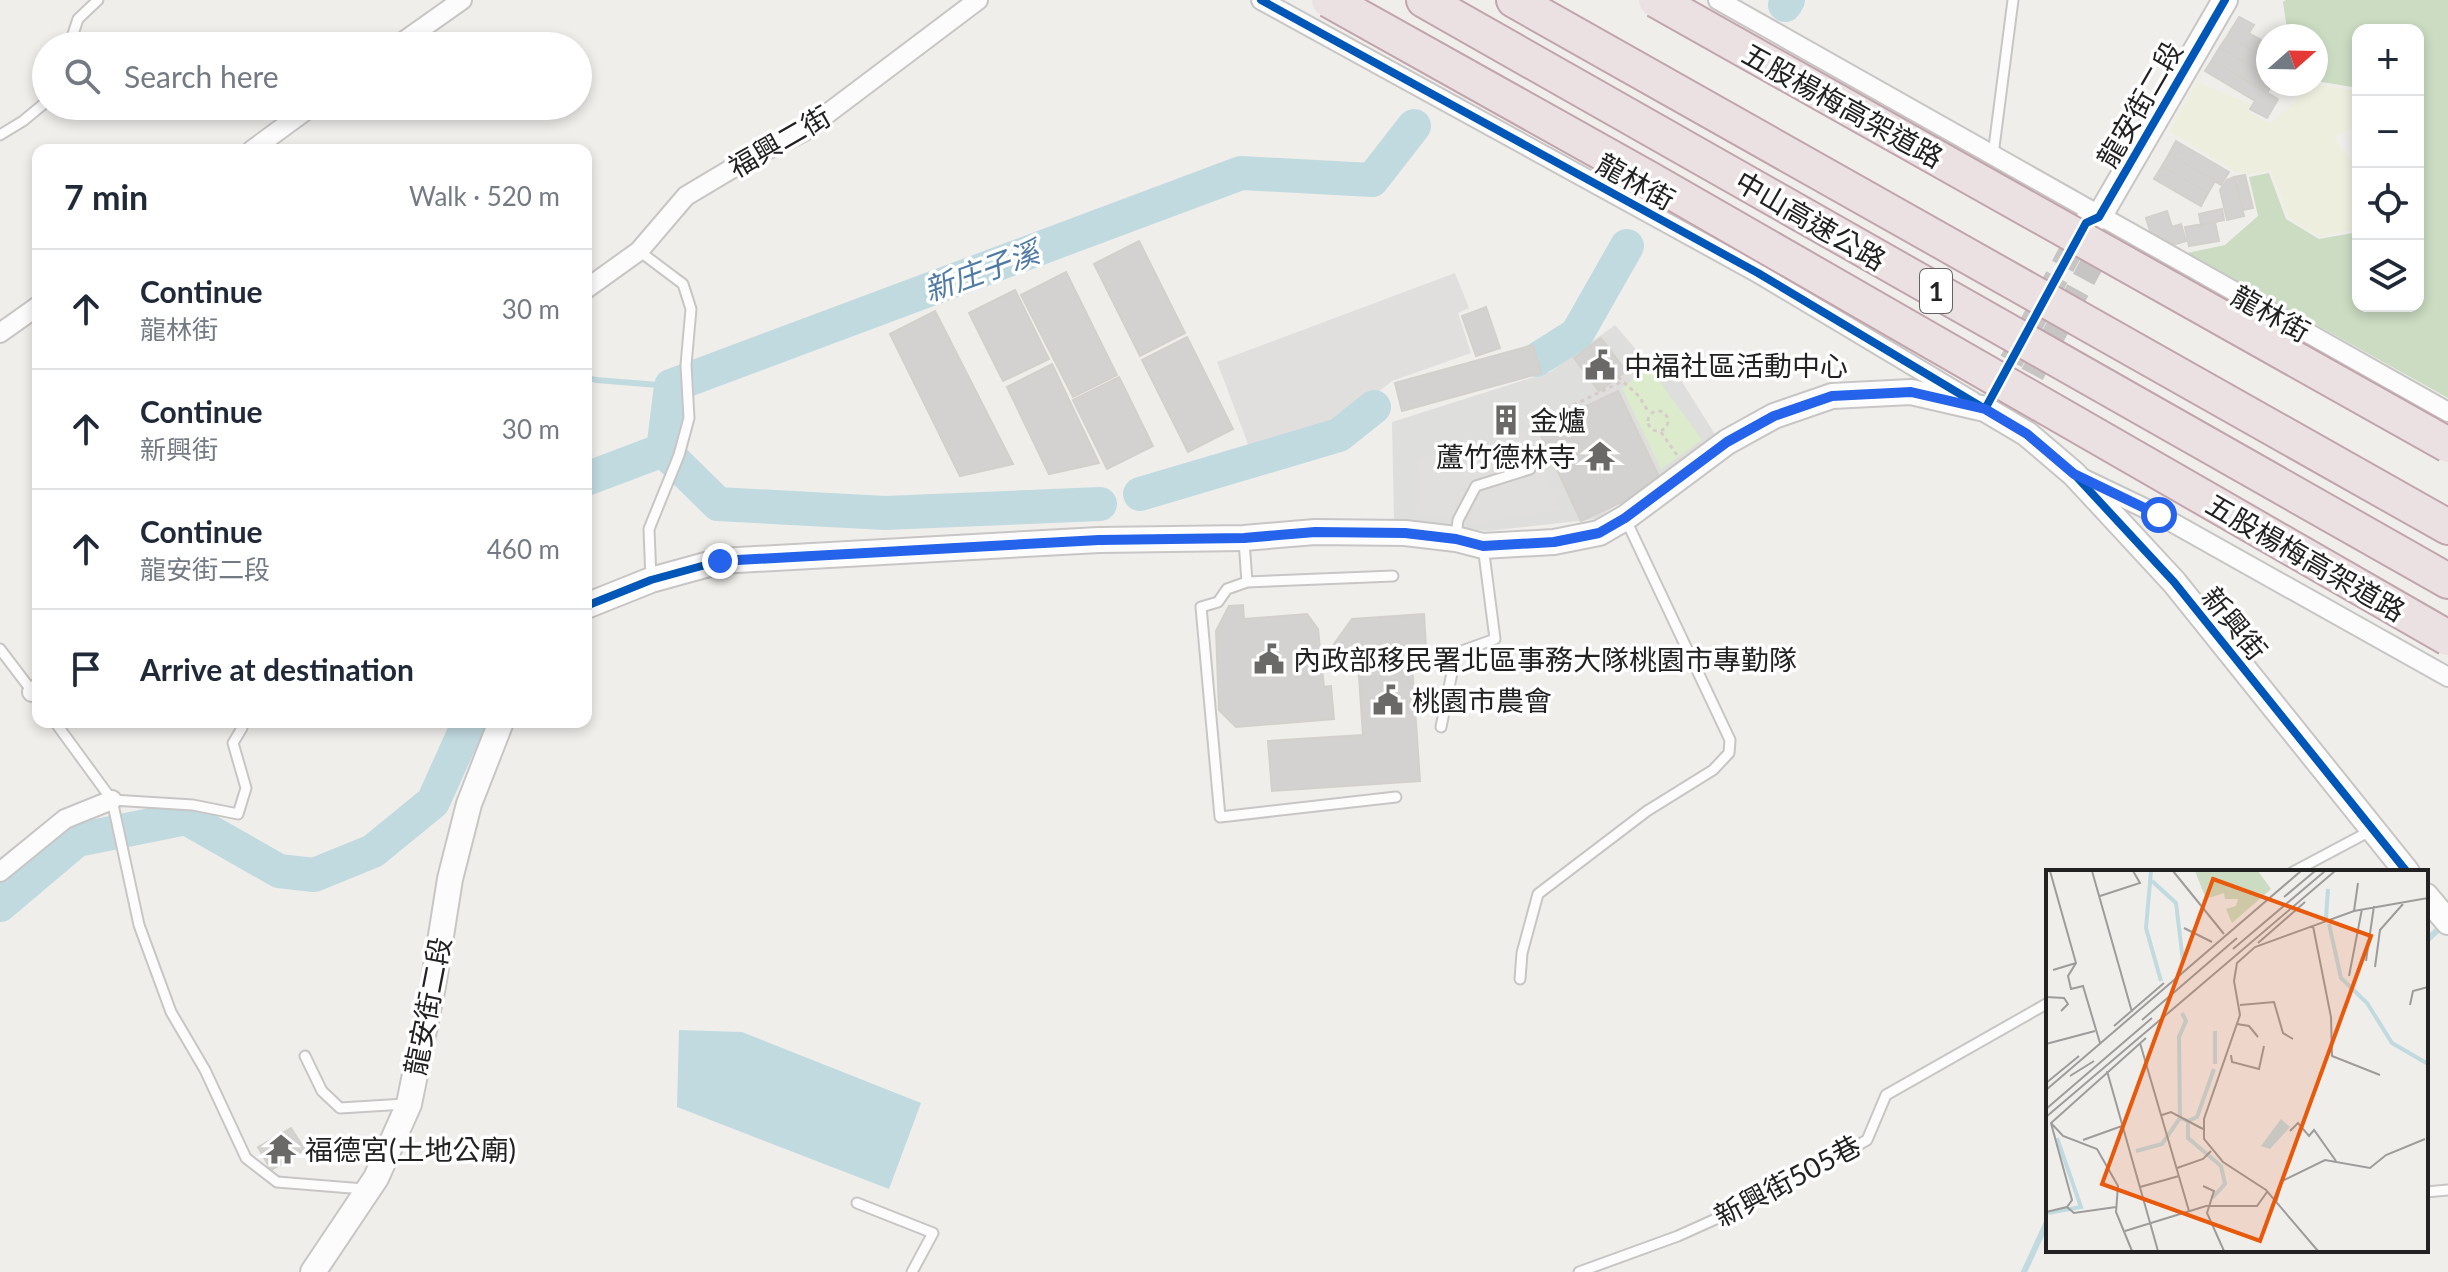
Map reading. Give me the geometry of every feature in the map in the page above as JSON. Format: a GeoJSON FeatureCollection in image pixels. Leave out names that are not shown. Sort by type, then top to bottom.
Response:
{"type":"FeatureCollection","features":[{"type":"Feature","properties":{"kind":"highway","name":"五股楊梅高架道路"},"geometry":{"type":"LineString","coordinates":[[1329,0],[1651,180],[2448,638]]}},
{"type":"Feature","properties":{"kind":"highway","name":"中山高速公路"},"geometry":{"type":"LineString","coordinates":[[1424,0],[2448,581]]}},
{"type":"Feature","properties":{"kind":"highway","name":"中山高速公路"},"geometry":{"type":"LineString","coordinates":[[1514,0],[2448,527]]}},
{"type":"Feature","properties":{"kind":"highway","name":"五股楊梅高架道路"},"geometry":{"type":"LineString","coordinates":[[1656,0],[2448,445]]}},
{"type":"Feature","properties":{"kind":"street"},"geometry":{"type":"LineString","coordinates":[[417,32],[462,0]]}},
{"type":"Feature","properties":{"kind":"street","name":"龍林街"},"geometry":{"type":"LineString","coordinates":[[1261,0],[1999,410]]}},
{"type":"Feature","properties":{"kind":"street","name":"龍林街"},"geometry":{"type":"LineString","coordinates":[[1718,0],[1993,157],[2097,226],[2448,412]]}},
{"type":"Feature","properties":{"kind":"street","name":"龍安街二段"},"geometry":{"type":"LineString","coordinates":[[2097,226],[2225,0]]}},
{"type":"Feature","properties":{"kind":"street","name":"福興二街"},"geometry":{"type":"LineString","coordinates":[[592,285],[639,251],[686,196],[748,159],[803,132],[972,2]]}},
{"type":"Feature","properties":{"kind":"street"},"geometry":{"type":"LineString","coordinates":[[260,144],[293,120]]}},
{"type":"Feature","properties":{"kind":"street"},"geometry":{"type":"LineString","coordinates":[[0,333],[32,310]]}},
{"type":"Feature","properties":{"kind":"street"},"geometry":{"type":"LineString","coordinates":[[592,604],[651,580],[720,561],[1099,540],[1244,538],[1330,532],[1405,533],[1456,539],[1483,546],[1554,542],[1599,533],[1625,518],[1727,442],[1774,416],[1832,396],[1911,392],[1999,410]]}},
{"type":"Feature","properties":{"kind":"street","name":"新興街"},"geometry":{"type":"LineString","coordinates":[[1999,410],[2074,474],[2174,582],[2404,869]]}},
{"type":"Feature","properties":{"kind":"street"},"geometry":{"type":"LineString","coordinates":[[2074,474],[2159,515],[2448,677]]}},
{"type":"Feature","properties":{"kind":"street","name":"龍安街二段"},"geometry":{"type":"LineString","coordinates":[[313,1272],[369,1190],[409,1104],[433,986],[450,879],[469,804],[499,728]]}},
{"type":"Feature","properties":{"kind":"street"},"geometry":{"type":"LineString","coordinates":[[0,872],[65,819],[112,800]]}},
{"type":"Feature","properties":{"kind":"street"},"geometry":{"type":"LineString","coordinates":[[2428,898],[2448,922]]}},
{"type":"Feature","properties":{"kind":"lane"},"geometry":{"type":"LineString","coordinates":[[74,32],[78,19],[98,0]]}},
{"type":"Feature","properties":{"kind":"lane"},"geometry":{"type":"LineString","coordinates":[[1993,157],[2013,0]]}},
{"type":"Feature","properties":{"kind":"lane"},"geometry":{"type":"LineString","coordinates":[[0,135],[32,114]]}},
{"type":"Feature","properties":{"kind":"lane"},"geometry":{"type":"LineString","coordinates":[[639,251],[683,284],[691,309],[686,365],[689,418],[668,486],[649,529],[651,580]]}},
{"type":"Feature","properties":{"kind":"lane"},"geometry":{"type":"LineString","coordinates":[[1456,539],[1458,520],[1476,486],[1530,469]]}},
{"type":"Feature","properties":{"kind":"lane"},"geometry":{"type":"LineString","coordinates":[[1520,979],[1522,953],[1538,894],[1647,811],[1713,770],[1729,753],[1730,740],[1625,518]]}},
{"type":"Feature","properties":{"kind":"lane"},"geometry":{"type":"LineString","coordinates":[[1244,538],[1247,582]]}},
{"type":"Feature","properties":{"kind":"lane"},"geometry":{"type":"LineString","coordinates":[[1441,727],[1456,653],[1495,639],[1483,546]]}},
{"type":"Feature","properties":{"kind":"lane"},"geometry":{"type":"LineString","coordinates":[[1393,576],[1247,582],[1227,589],[1218,602],[1201,607],[1220,817],[1396,797]]}},
{"type":"Feature","properties":{"kind":"lane"},"geometry":{"type":"LineString","coordinates":[[0,649],[32,688]]}},
{"type":"Feature","properties":{"kind":"lane"},"geometry":{"type":"LineString","coordinates":[[59,728],[112,800],[139,925],[171,1012],[205,1070],[246,1158],[277,1182],[369,1190]]}},
{"type":"Feature","properties":{"kind":"lane"},"geometry":{"type":"LineString","coordinates":[[112,800],[193,805],[238,814],[246,788],[233,743],[242,728]]}},
{"type":"Feature","properties":{"kind":"lane"},"geometry":{"type":"LineString","coordinates":[[2297,870],[2372,830]]}},
{"type":"Feature","properties":{"kind":"lane","name":"新興街505巷"},"geometry":{"type":"LineString","coordinates":[[1579,1272],[1678,1236],[1769,1195],[1855,1147],[1867,1140],[1886,1095],[2046,1004]]}},
{"type":"Feature","properties":{"kind":"lane"},"geometry":{"type":"LineString","coordinates":[[305,1056],[322,1091],[340,1108],[409,1104]]}},
{"type":"Feature","properties":{"kind":"lane"},"geometry":{"type":"LineString","coordinates":[[2428,1192],[2448,1190]]}},
{"type":"Feature","properties":{"kind":"lane"},"geometry":{"type":"LineString","coordinates":[[857,1203],[933,1233],[912,1272]]}},
{"type":"Feature","properties":{"kind":"path"},"geometry":{"type":"LineString","coordinates":[[1618,377],[1639,396],[1650,414],[1647,424],[1651,430],[1658,432],[1667,428],[1666,414],[1660,411],[1650,414]]}},
{"type":"Feature","properties":{"kind":"path"},"geometry":{"type":"LineString","coordinates":[[1530,426],[1623,381]]}},
{"type":"Feature","properties":{"kind":"shaded area"},"geometry":{"type":"Polygon","coordinates":[[[2197,82],[2250,104],[2247,110],[2270,124],[2301,96],[2328,96],[2328,86],[2352,90],[2352,129],[2334,137],[2352,162],[2352,230],[2320,237],[2289,218],[2271,171],[2236,172],[2169,131],[2197,82]]]}},
{"type":"Feature","properties":{"kind":"shaded area"},"geometry":{"type":"Polygon","coordinates":[[[1455,273],[1469,308],[1458,313],[1471,353],[1392,381],[1333,427],[1251,452],[1217,362],[1455,273]]]}},
{"type":"Feature","properties":{"kind":"shaded area","name":"蘆竹德林寺"},"geometry":{"type":"Polygon","coordinates":[[[1615,325],[1644,359],[1667,358],[1718,439],[1596,519],[1488,531],[1394,520],[1392,422],[1550,372],[1615,325]]]}},
{"type":"Feature","properties":{"kind":"shaded area"},"geometry":{"type":"Polygon","coordinates":[[[1524,433],[1561,509],[1483,522],[1416,516],[1419,459],[1524,433]]]}},
{"type":"Feature","properties":{"kind":"green space"},"geometry":{"type":"Polygon","coordinates":[[[2448,0],[2448,398],[2187,253],[2225,245],[2258,216],[2249,177],[2269,173],[2286,219],[2319,239],[2352,233],[2352,312],[2424,312],[2424,24],[2352,24],[2352,87],[2328,83],[2328,24],[2286,24],[2283,2],[2448,0]]]}},
{"type":"Feature","properties":{"kind":"green space"},"geometry":{"type":"Polygon","coordinates":[[[1649,367],[1702,440],[1661,469],[1622,388],[1649,367]]]}},
{"type":"Feature","properties":{"kind":"water"},"geometry":{"type":"Polygon","coordinates":[[[679,1030],[742,1032],[921,1103],[889,1189],[677,1107],[679,1030]]]}},
{"type":"Feature","properties":{"kind":"building"},"geometry":{"type":"Polygon","coordinates":[[[2239,17],[2254,25],[2249,33],[2256,37],[2256,52],[2228,35],[2239,17]]]}},
{"type":"Feature","properties":{"kind":"building"},"geometry":{"type":"Polygon","coordinates":[[[2228,35],[2256,52],[2256,70],[2220,47],[2228,35]]]}},
{"type":"Feature","properties":{"kind":"building"},"geometry":{"type":"Polygon","coordinates":[[[2220,47],[2256,70],[2256,86],[2212,60],[2220,47]]]}},
{"type":"Feature","properties":{"kind":"building"},"geometry":{"type":"Polygon","coordinates":[[[2212,60],[2256,86],[2256,96],[2278,99],[2267,118],[2250,109],[2255,101],[2205,71],[2212,60]]]}},
{"type":"Feature","properties":{"kind":"building"},"geometry":{"type":"Polygon","coordinates":[[[2176,141],[2229,172],[2221,185],[2169,154],[2176,141]]]}},
{"type":"Feature","properties":{"kind":"building"},"geometry":{"type":"Polygon","coordinates":[[[2169,154],[2215,181],[2208,193],[2162,166],[2169,154]]]}},
{"type":"Feature","properties":{"kind":"building"},"geometry":{"type":"Polygon","coordinates":[[[2162,166],[2208,193],[2201,206],[2154,179],[2162,166]]]}},
{"type":"Feature","properties":{"kind":"building"},"geometry":{"type":"Polygon","coordinates":[[[2245,175],[2253,208],[2243,210],[2234,177],[2245,175]]]}},
{"type":"Feature","properties":{"kind":"building"},"geometry":{"type":"Polygon","coordinates":[[[2234,177],[2244,216],[2227,220],[2220,190],[2227,180],[2234,177]]]}},
{"type":"Feature","properties":{"kind":"building"},"geometry":{"type":"Polygon","coordinates":[[[2222,209],[2224,220],[2201,225],[2199,214],[2222,209]]]}},
{"type":"Feature","properties":{"kind":"building"},"geometry":{"type":"Polygon","coordinates":[[[2167,211],[2172,227],[2181,224],[2186,241],[2162,248],[2140,234],[2150,231],[2146,218],[2167,211]]]}},
{"type":"Feature","properties":{"kind":"building"},"geometry":{"type":"Polygon","coordinates":[[[2215,222],[2219,241],[2189,246],[2185,227],[2215,222]]]}},
{"type":"Feature","properties":{"kind":"building"},"geometry":{"type":"Polygon","coordinates":[[[1139,241],[1185,333],[1140,356],[1094,264],[1139,241]]]}},
{"type":"Feature","properties":{"kind":"building"},"geometry":{"type":"Polygon","coordinates":[[[1066,272],[1117,375],[1073,397],[1021,295],[1066,272]]]}},
{"type":"Feature","properties":{"kind":"building"},"geometry":{"type":"Polygon","coordinates":[[[1015,290],[1049,359],[1003,381],[969,313],[1015,290]]]}},
{"type":"Feature","properties":{"kind":"building"},"geometry":{"type":"Polygon","coordinates":[[[1486,307],[1500,348],[1476,356],[1462,316],[1486,307]]]}},
{"type":"Feature","properties":{"kind":"building"},"geometry":{"type":"Polygon","coordinates":[[[935,311],[1013,464],[960,476],[890,334],[935,311]]]}},
{"type":"Feature","properties":{"kind":"building"},"geometry":{"type":"Polygon","coordinates":[[[1187,337],[1233,429],[1188,452],[1142,360],[1187,337]]]}},
{"type":"Feature","properties":{"kind":"building","name":"中福社區活動中心"},"geometry":{"type":"Polygon","coordinates":[[[1601,338],[1626,371],[1599,391],[1574,358],[1601,338]]]}},
{"type":"Feature","properties":{"kind":"building"},"geometry":{"type":"Polygon","coordinates":[[[1533,345],[1541,373],[1402,411],[1395,383],[1533,345]]]}},
{"type":"Feature","properties":{"kind":"building"},"geometry":{"type":"Polygon","coordinates":[[[1052,364],[1099,463],[1049,474],[1007,387],[1052,364]]]}},
{"type":"Feature","properties":{"kind":"building"},"geometry":{"type":"Polygon","coordinates":[[[1119,377],[1153,446],[1107,469],[1073,400],[1119,377]]]}},
{"type":"Feature","properties":{"kind":"building","name":"蘆竹德林寺"},"geometry":{"type":"Polygon","coordinates":[[[1618,391],[1662,483],[1581,521],[1538,429],[1618,391]]]}},
{"type":"Feature","properties":{"kind":"building","name":"金爐"},"geometry":{"type":"Polygon","coordinates":[[[1506,411],[1512,413],[1512,425],[1506,427],[1500,425],[1498,419],[1500,413],[1506,411]]]}},
{"type":"Feature","properties":{"kind":"building","name":"內政部移民署北區事務大隊桃園市專勤隊"},"geometry":{"type":"Polygon","coordinates":[[[1243,605],[1244,619],[1307,614],[1318,629],[1324,687],[1331,686],[1334,719],[1236,727],[1219,710],[1216,631],[1229,606],[1243,605]]]}},
{"type":"Feature","properties":{"kind":"building","name":"桃園市農會"},"geometry":{"type":"Polygon","coordinates":[[[1424,614],[1427,664],[1412,665],[1420,781],[1272,791],[1268,741],[1363,735],[1358,662],[1334,644],[1352,619],[1424,614]]]}},
{"type":"Feature","properties":{"kind":"building","name":"福德宮(土地公廟)"},"geometry":{"type":"Polygon","coordinates":[[[291,1128],[305,1150],[271,1170],[258,1147],[291,1128]]]}},
{"type":"Feature","properties":{"kind":"waterway"},"geometry":{"type":"LineString","coordinates":[[1785,5],[1788,0]]}},
{"type":"Feature","properties":{"kind":"waterway","name":"新庄子溪"},"geometry":{"type":"LineString","coordinates":[[592,477],[663,450],[671,386],[1241,173],[1372,180],[1414,126]]}},
{"type":"Feature","properties":{"kind":"waterway"},"geometry":{"type":"LineString","coordinates":[[1536,360],[1577,334],[1627,246]]}},
{"type":"Feature","properties":{"kind":"waterway"},"geometry":{"type":"LineString","coordinates":[[592,379],[671,386]]}},
{"type":"Feature","properties":{"kind":"waterway"},"geometry":{"type":"LineString","coordinates":[[1140,494],[1339,435],[1374,407]]}},
{"type":"Feature","properties":{"kind":"waterway"},"geometry":{"type":"LineString","coordinates":[[663,450],[718,504],[885,513],[1100,504]]}},
{"type":"Feature","properties":{"kind":"waterway","name":"新庄子溪"},"geometry":{"type":"LineString","coordinates":[[0,905],[77,840],[186,818],[279,871],[314,875],[373,851],[433,802],[466,728]]}},
{"type":"Feature","properties":{"kind":"waterway"},"geometry":{"type":"LineString","coordinates":[[2428,939],[2444,924]]}},
{"type":"Feature","properties":{"kind":"waterway"},"geometry":{"type":"LineString","coordinates":[[2024,1272],[2046,1224]]}},
{"type":"Feature","properties":{"kind":"tunnel"},"geometry":{"type":"LineString","coordinates":[[1994,393],[2085,225]]}},
{"type":"Feature","properties":{"kind":"tunnel"},"geometry":{"type":"LineString","coordinates":[[2015,406],[2106,238]]}},
{"type":"Feature","properties":{"kind":"cycle path"},"geometry":{"type":"LineString","coordinates":[[1261,0],[1758,273],[1985,409],[2086,223],[2099,217],[2225,0]]}},
{"type":"Feature","properties":{"kind":"cycle path"},"geometry":{"type":"LineString","coordinates":[[592,604],[651,580],[720,561],[1099,540],[1244,538],[1315,532],[1405,533],[1456,539],[1483,546],[1554,542],[1599,533],[1625,518],[1727,442],[1774,416],[1832,396],[1911,392],[1985,409],[2027,434],[2074,474],[2174,582],[2405,870]]}},
{"type":"Feature","properties":{"kind":"place","name":"中福社區活動中心"},"geometry":{"type":"Point","coordinates":[1600,365]}},
{"type":"Feature","properties":{"kind":"place","name":"金爐"},"geometry":{"type":"Point","coordinates":[1506,420]}},
{"type":"Feature","properties":{"kind":"place","name":"蘆竹德林寺"},"geometry":{"type":"Point","coordinates":[1600,456]}},
{"type":"Feature","properties":{"kind":"place","name":"內政部移民署北區事務大隊桃園市專勤隊"},"geometry":{"type":"Point","coordinates":[1269,659]}},
{"type":"Feature","properties":{"kind":"place","name":"桃園市農會"},"geometry":{"type":"Point","coordinates":[1388,700]}},
{"type":"Feature","properties":{"kind":"place","name":"福德宮(土地公廟)"},"geometry":{"type":"Point","coordinates":[281,1149]}},
{"type":"Feature","properties":{"kind":"route"},"geometry":{"type":"LineString","coordinates":[[720,561],[1099,540],[1244,538],[1315,532],[1405,533],[1456,539],[1483,546],[1554,542],[1599,533],[1625,518],[1727,442],[1774,416],[1832,396],[1911,392],[1985,409],[2027,434],[2074,474],[2159,515]]}}]}
